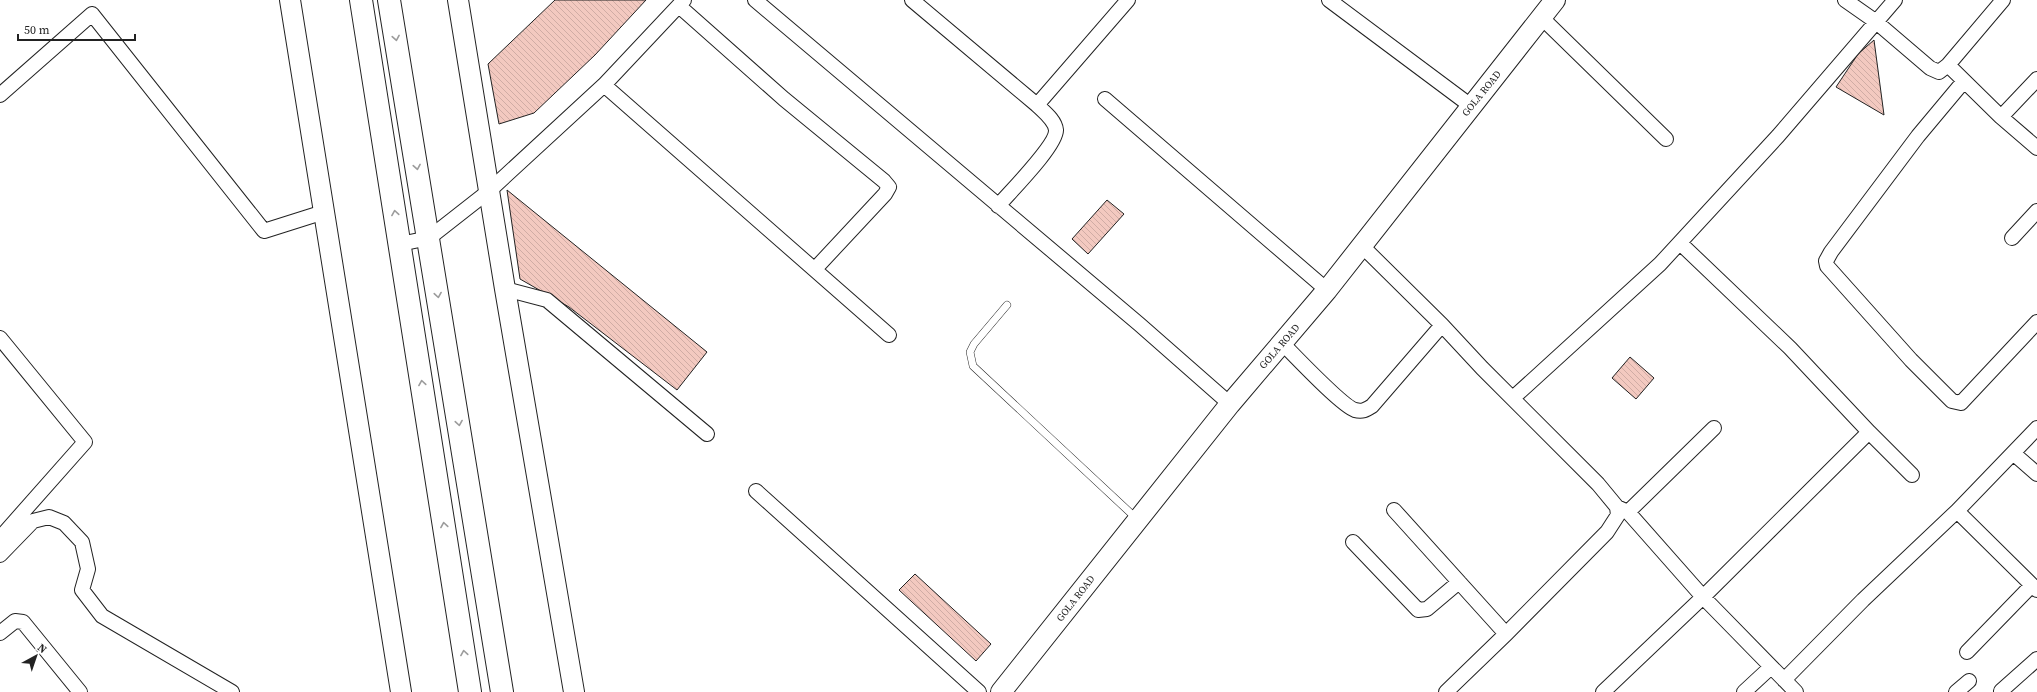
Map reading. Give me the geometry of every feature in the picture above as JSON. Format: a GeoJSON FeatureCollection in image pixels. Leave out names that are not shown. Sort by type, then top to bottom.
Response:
{"type":"FeatureCollection","features":[{"type":"Feature","properties":{"kind":"highway"},"geometry":{"type":"LineString","coordinates":[[360,0],[470,692]]}},
{"type":"Feature","properties":{"kind":"highway"},"geometry":{"type":"LineString","coordinates":[[389,0],[502,692]]}},
{"type":"Feature","properties":{"kind":"street"},"geometry":{"type":"LineString","coordinates":[[290,0],[401,692]]}},
{"type":"Feature","properties":{"kind":"street"},"geometry":{"type":"LineString","coordinates":[[458,0],[505,289],[574,692]]}},
{"type":"Feature","properties":{"kind":"street"},"geometry":{"type":"LineString","coordinates":[[755,0],[1139,324],[1230,404]]}},
{"type":"Feature","properties":{"kind":"street"},"geometry":{"type":"LineString","coordinates":[[912,0],[1037,105],[1053,122],[1056,134],[1047,149],[998,206]]}},
{"type":"Feature","properties":{"kind":"street"},"geometry":{"type":"LineString","coordinates":[[1037,105],[1128,0]]}},
{"type":"Feature","properties":{"kind":"street"},"geometry":{"type":"LineString","coordinates":[[1329,0],[1471,106]]}},
{"type":"Feature","properties":{"kind":"street","name":"GOLA ROAD"},"geometry":{"type":"LineString","coordinates":[[1001,692],[1137,519],[1230,404],[1327,290],[1555,0]]}},
{"type":"Feature","properties":{"kind":"street"},"geometry":{"type":"LineString","coordinates":[[1845,0],[1875,22],[1930,68],[1939,72],[1948,65],[2003,0]]}},
{"type":"Feature","properties":{"kind":"street"},"geometry":{"type":"LineString","coordinates":[[1513,398],[1660,264],[1778,136],[1895,0]]}},
{"type":"Feature","properties":{"kind":"street"},"geometry":{"type":"LineString","coordinates":[[400,244],[429,238],[489,191],[604,85],[682,3],[784,99],[884,181],[889,188],[886,194],[815,269]]}},
{"type":"Feature","properties":{"kind":"street"},"geometry":{"type":"LineString","coordinates":[[0,94],[92,14],[264,231],[324,212]]}},
{"type":"Feature","properties":{"kind":"street"},"geometry":{"type":"LineString","coordinates":[[1542,18],[1666,139]]}},
{"type":"Feature","properties":{"kind":"street"},"geometry":{"type":"LineString","coordinates":[[1948,65],[2001,117],[2037,148]]}},
{"type":"Feature","properties":{"kind":"street"},"geometry":{"type":"LineString","coordinates":[[2001,117],[2037,79]]}},
{"type":"Feature","properties":{"kind":"street"},"geometry":{"type":"LineString","coordinates":[[1964,81],[1918,136],[1831,252],[1826,261],[1828,266],[1911,360],[1952,400],[1961,403],[2037,322]]}},
{"type":"Feature","properties":{"kind":"street"},"geometry":{"type":"LineString","coordinates":[[604,85],[889,335]]}},
{"type":"Feature","properties":{"kind":"street"},"geometry":{"type":"LineString","coordinates":[[1104,99],[1327,290]]}},
{"type":"Feature","properties":{"kind":"street"},"geometry":{"type":"LineString","coordinates":[[2012,238],[2037,211]]}},
{"type":"Feature","properties":{"kind":"street"},"geometry":{"type":"LineString","coordinates":[[1680,243],[1790,348],[1869,432],[1912,474]]}},
{"type":"Feature","properties":{"kind":"street"},"geometry":{"type":"LineString","coordinates":[[1361,245],[1598,484],[1703,597],[1796,692]]}},
{"type":"Feature","properties":{"kind":"street"},"geometry":{"type":"LineString","coordinates":[[505,289],[547,300],[707,434]]}},
{"type":"Feature","properties":{"kind":"street"},"geometry":{"type":"LineString","coordinates":[[1282,343],[1346,404],[1360,411],[1366,410],[1372,406],[1442,325]]}},
{"type":"Feature","properties":{"kind":"street"},"geometry":{"type":"LineString","coordinates":[[0,338],[86,442],[0,538]]}},
{"type":"Feature","properties":{"kind":"street"},"geometry":{"type":"LineString","coordinates":[[1446,692],[1607,532],[1622,509],[1714,428]]}},
{"type":"Feature","properties":{"kind":"street"},"geometry":{"type":"LineString","coordinates":[[1784,680],[1863,600],[1957,511],[2037,428]]}},
{"type":"Feature","properties":{"kind":"street"},"geometry":{"type":"LineString","coordinates":[[1603,692],[1703,597],[1869,432]]}},
{"type":"Feature","properties":{"kind":"street"},"geometry":{"type":"LineString","coordinates":[[2013,453],[2037,474]]}},
{"type":"Feature","properties":{"kind":"street"},"geometry":{"type":"LineString","coordinates":[[756,491],[979,692]]}},
{"type":"Feature","properties":{"kind":"street"},"geometry":{"type":"LineString","coordinates":[[1394,510],[1506,634]]}},
{"type":"Feature","properties":{"kind":"street"},"geometry":{"type":"LineString","coordinates":[[1957,511],[2034,588],[1967,652]]}},
{"type":"Feature","properties":{"kind":"street"},"geometry":{"type":"LineString","coordinates":[[0,555],[33,521],[49,517],[64,523],[82,542],[88,569],[82,590],[102,616],[232,692]]}},
{"type":"Feature","properties":{"kind":"street"},"geometry":{"type":"LineString","coordinates":[[1353,542],[1418,610],[1427,609],[1459,582]]}},
{"type":"Feature","properties":{"kind":"street"},"geometry":{"type":"LineString","coordinates":[[0,633],[15,621],[23,622],[80,692]]}},
{"type":"Feature","properties":{"kind":"street"},"geometry":{"type":"LineString","coordinates":[[2001,691],[2037,659]]}},
{"type":"Feature","properties":{"kind":"street"},"geometry":{"type":"LineString","coordinates":[[1744,692],[1771,667]]}},
{"type":"Feature","properties":{"kind":"street"},"geometry":{"type":"LineString","coordinates":[[1956,692],[1969,681]]}},
{"type":"Feature","properties":{"kind":"lane"},"geometry":{"type":"LineString","coordinates":[[1007,305],[974,344],[970,352],[973,366],[1137,519]]}},
{"type":"Feature","properties":{"kind":"building"},"geometry":{"type":"Polygon","coordinates":[[[555,0],[646,0],[595,55],[534,113],[499,124],[488,64],[555,0]]]}},
{"type":"Feature","properties":{"kind":"building"},"geometry":{"type":"Polygon","coordinates":[[[1874,40],[1884,115],[1836,87],[1858,54],[1874,40]]]}},
{"type":"Feature","properties":{"kind":"building"},"geometry":{"type":"Polygon","coordinates":[[[507,190],[707,352],[677,390],[569,307],[520,279],[507,190]]]}},
{"type":"Feature","properties":{"kind":"building"},"geometry":{"type":"Polygon","coordinates":[[[1107,200],[1124,214],[1088,254],[1072,239],[1107,200]]]}},
{"type":"Feature","properties":{"kind":"building"},"geometry":{"type":"Polygon","coordinates":[[[1630,357],[1654,378],[1636,399],[1612,378],[1630,357]]]}},
{"type":"Feature","properties":{"kind":"building"},"geometry":{"type":"Polygon","coordinates":[[[915,574],[991,644],[976,661],[899,590],[915,574]]]}}]}
